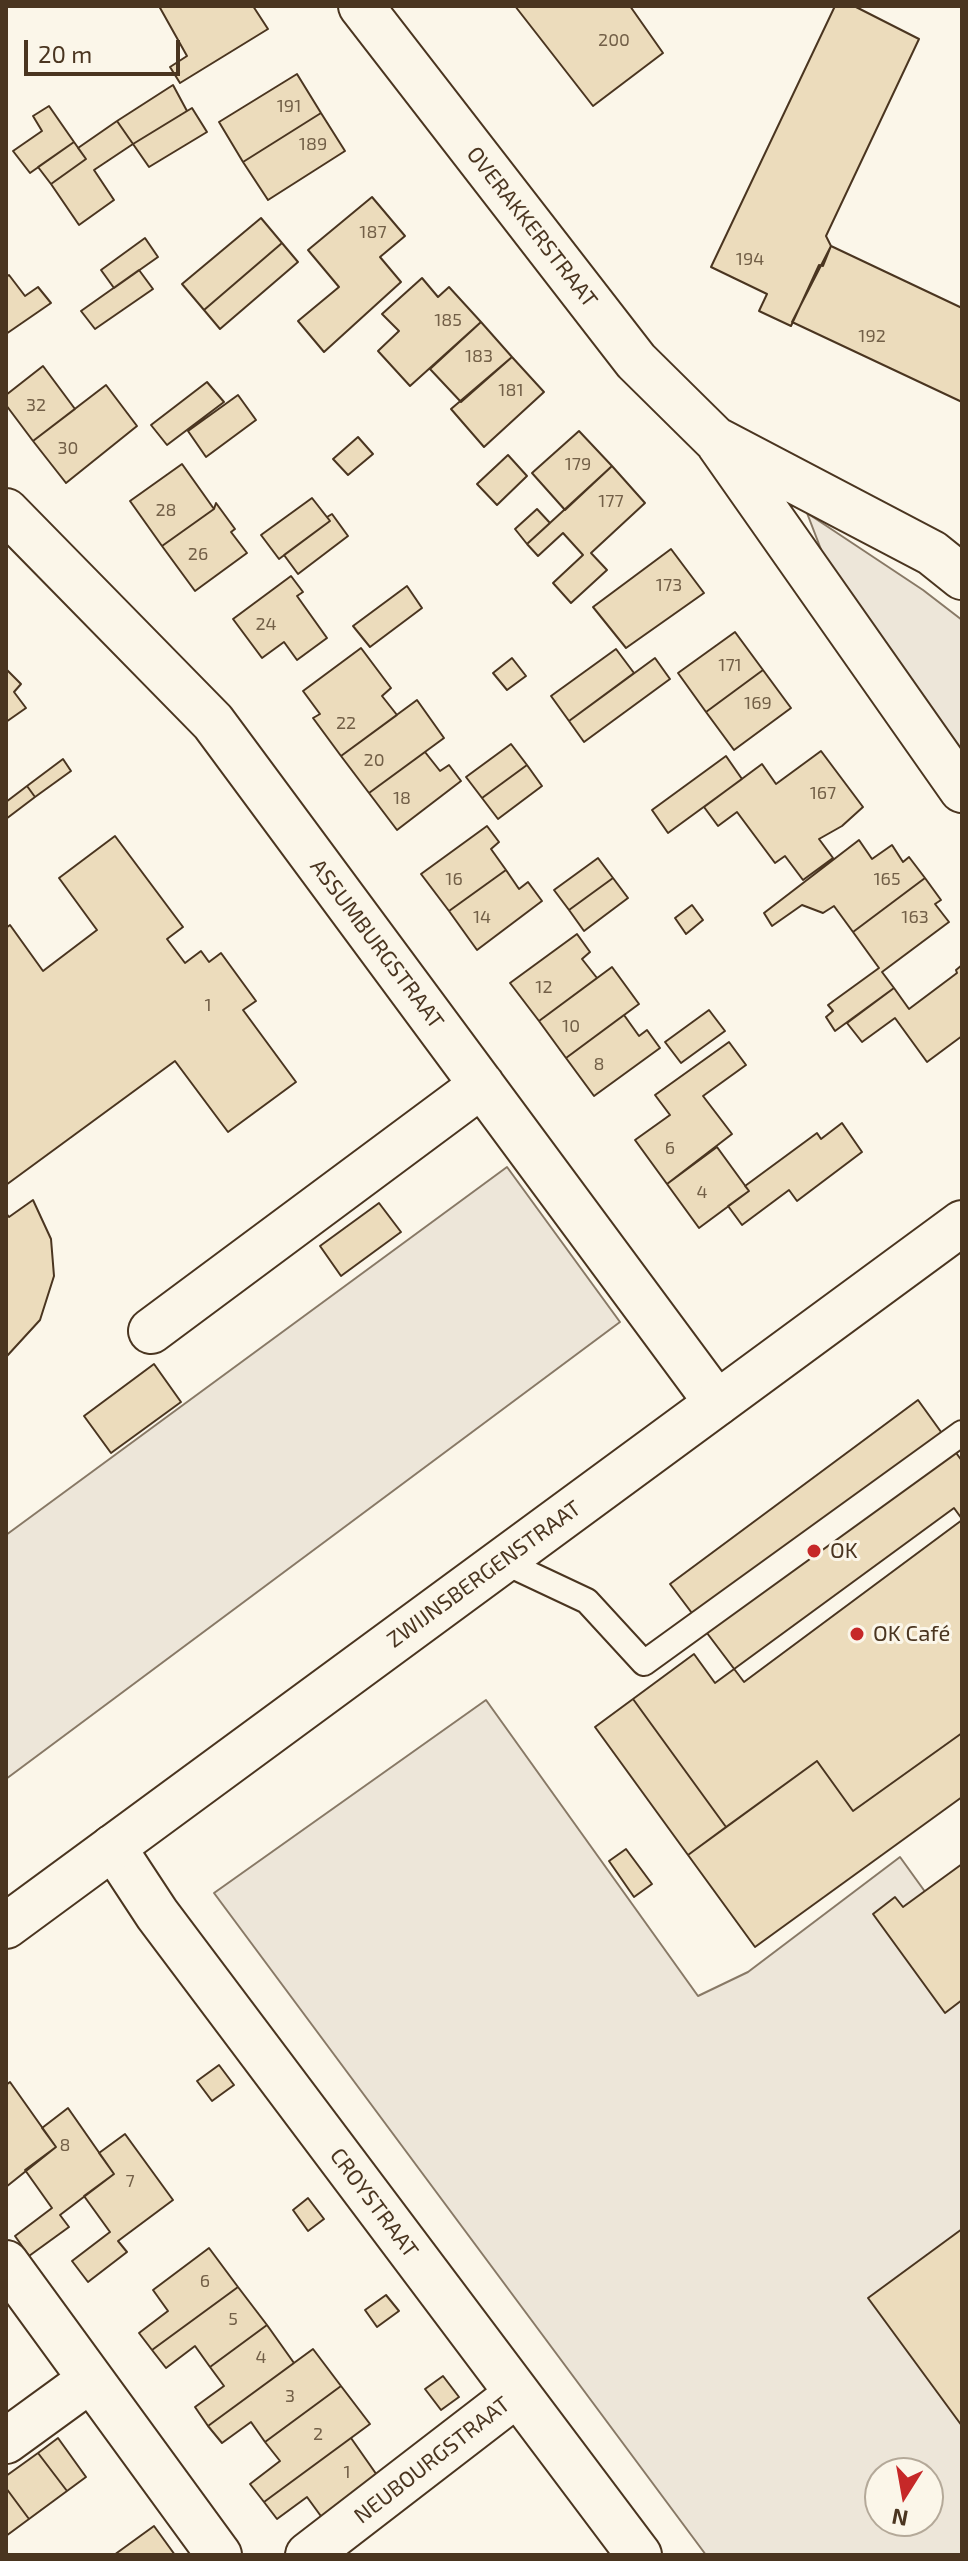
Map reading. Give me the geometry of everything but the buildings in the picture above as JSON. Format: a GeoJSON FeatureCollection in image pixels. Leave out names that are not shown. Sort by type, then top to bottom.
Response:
{"type":"FeatureCollection","features":[{"type":"Feature","properties":{"kind":"street","name":"OVERAKKERSTRAAT"},"geometry":{"type":"LineString","coordinates":[[361,6],[636,361],[715,439],[962,790]]}},
{"type":"Feature","properties":{"kind":"street","name":"OVERAKKERSTRAAT"},"geometry":{"type":"LineString","coordinates":[[715,439],[952,561]]}},
{"type":"Feature","properties":{"kind":"street","name":"ASSUMBURGSTRAAT"},"geometry":{"type":"LineString","coordinates":[[6,511],[213,722],[717,1403]]}},
{"type":"Feature","properties":{"kind":"street"},"geometry":{"type":"LineString","coordinates":[[151,1331],[482,1085]]}},
{"type":"Feature","properties":{"kind":"street","name":"ZWIJNSBERGENSTRAAT"},"geometry":{"type":"LineString","coordinates":[[6,1926],[717,1403],[959,1236]]}},
{"type":"Feature","properties":{"kind":"street","name":"CROYSTRAAT"},"geometry":{"type":"LineString","coordinates":[[113,1847],[166,1927],[639,2555]]}},
{"type":"Feature","properties":{"kind":"street"},"geometry":{"type":"LineString","coordinates":[[6,2263],[219,2555]]}},
{"type":"Feature","properties":{"kind":"street"},"geometry":{"type":"LineString","coordinates":[[6,2441],[90,2380]]}},
{"type":"Feature","properties":{"kind":"street","name":"NEUBOURGSTRAAT"},"geometry":{"type":"LineString","coordinates":[[308,2555],[517,2394]]}},
{"type":"Feature","properties":{"kind":"lane"},"geometry":{"type":"LineString","coordinates":[[502,1561],[587,1601],[644,1663],[962,1433]]}},
{"type":"Feature","properties":{"kind":"shaded area"},"geometry":{"type":"Polygon","coordinates":[[[807,513],[923,590],[962,620],[962,767],[837,591],[807,513]]]}},
{"type":"Feature","properties":{"kind":"shaded area"},"geometry":{"type":"Polygon","coordinates":[[[507,1167],[620,1322],[6,1779],[6,1535],[507,1167]]]}},
{"type":"Feature","properties":{"kind":"shaded area"},"geometry":{"type":"Polygon","coordinates":[[[486,1700],[698,1996],[748,1972],[900,1857],[962,1943],[962,2555],[706,2555],[214,1893],[486,1700]]]}},
{"type":"Feature","properties":{"kind":"place","name":"OK"},"geometry":{"type":"Point","coordinates":[814,1551]}},
{"type":"Feature","properties":{"kind":"place","name":"OK Café"},"geometry":{"type":"Point","coordinates":[857,1634]}}]}
